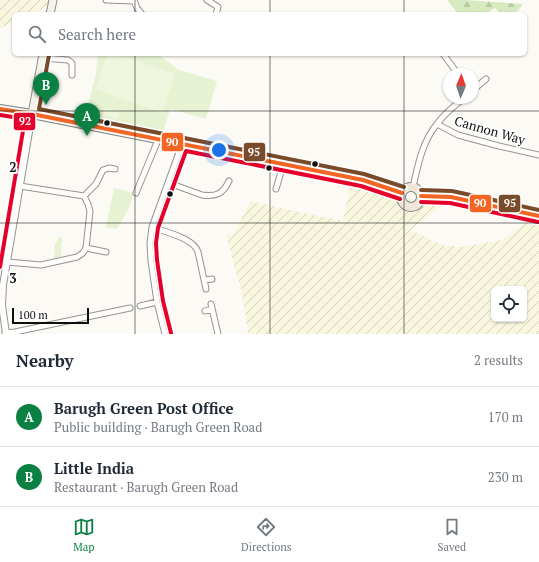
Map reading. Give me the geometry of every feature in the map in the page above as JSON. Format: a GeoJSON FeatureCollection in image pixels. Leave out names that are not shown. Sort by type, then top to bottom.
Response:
{"type":"FeatureCollection","features":[{"type":"Feature","properties":{"kind":"main road"},"geometry":{"type":"LineString","coordinates":[[50,12],[53,0]]}},
{"type":"Feature","properties":{"kind":"main road"},"geometry":{"type":"LineString","coordinates":[[32,114],[43,56]]}},
{"type":"Feature","properties":{"kind":"main road"},"geometry":{"type":"LineString","coordinates":[[0,109],[32,114],[363,180],[402,193]]}},
{"type":"Feature","properties":{"kind":"main road"},"geometry":{"type":"LineString","coordinates":[[413,188],[419,191],[421,200],[418,205],[408,207],[402,201],[402,193],[406,189],[413,188]]}},
{"type":"Feature","properties":{"kind":"main road"},"geometry":{"type":"LineString","coordinates":[[421,196],[451,197],[539,216]]}},
{"type":"Feature","properties":{"kind":"street"},"geometry":{"type":"LineString","coordinates":[[106,0],[134,1],[140,12]]}},
{"type":"Feature","properties":{"kind":"street"},"geometry":{"type":"LineString","coordinates":[[208,0],[218,7],[217,12]]}},
{"type":"Feature","properties":{"kind":"street"},"geometry":{"type":"LineString","coordinates":[[43,56],[68,60],[72,63],[72,75]]}},
{"type":"Feature","properties":{"kind":"street"},"geometry":{"type":"LineString","coordinates":[[444,56],[454,68]]}},
{"type":"Feature","properties":{"kind":"street"},"geometry":{"type":"LineString","coordinates":[[479,85],[486,79]]}},
{"type":"Feature","properties":{"kind":"street","name":"Cannon Way"},"geometry":{"type":"LineString","coordinates":[[413,188],[422,152],[429,137],[437,124],[457,104]]}},
{"type":"Feature","properties":{"kind":"street"},"geometry":{"type":"LineString","coordinates":[[32,114],[3,285],[2,305],[6,333],[130,308]]}},
{"type":"Feature","properties":{"kind":"street","name":"Cannon Way"},"geometry":{"type":"LineString","coordinates":[[437,124],[458,135],[539,155]]}},
{"type":"Feature","properties":{"kind":"street"},"geometry":{"type":"LineString","coordinates":[[136,193],[158,140]]}},
{"type":"Feature","properties":{"kind":"street"},"geometry":{"type":"LineString","coordinates":[[165,334],[157,302],[150,255],[150,243],[152,227],[182,144]]}},
{"type":"Feature","properties":{"kind":"street"},"geometry":{"type":"LineString","coordinates":[[276,188],[283,165]]}},
{"type":"Feature","properties":{"kind":"street"},"geometry":{"type":"LineString","coordinates":[[84,196],[96,184],[103,170],[109,168],[115,169]]}},
{"type":"Feature","properties":{"kind":"street"},"geometry":{"type":"LineString","coordinates":[[168,182],[207,196],[222,192],[230,181]]}},
{"type":"Feature","properties":{"kind":"street"},"geometry":{"type":"LineString","coordinates":[[20,186],[84,196]]}},
{"type":"Feature","properties":{"kind":"street"},"geometry":{"type":"LineString","coordinates":[[7,262],[41,265],[77,257],[82,253],[86,248],[90,211],[84,196]]}},
{"type":"Feature","properties":{"kind":"street"},"geometry":{"type":"LineString","coordinates":[[152,227],[187,240],[197,248],[206,289]]}},
{"type":"Feature","properties":{"kind":"street"},"geometry":{"type":"LineString","coordinates":[[86,248],[106,252]]}},
{"type":"Feature","properties":{"kind":"street"},"geometry":{"type":"LineString","coordinates":[[204,280],[212,279]]}},
{"type":"Feature","properties":{"kind":"street"},"geometry":{"type":"LineString","coordinates":[[140,306],[157,302]]}},
{"type":"Feature","properties":{"kind":"street"},"geometry":{"type":"LineString","coordinates":[[205,311],[212,306],[218,334]]}},
{"type":"Feature","properties":{"kind":"shaded area"},"geometry":{"type":"Polygon","coordinates":[[[0,0],[49,0],[44,9],[30,12],[12,12],[12,23],[0,28],[0,0]]]}},
{"type":"Feature","properties":{"kind":"shaded area"},"geometry":{"type":"Polygon","coordinates":[[[351,182],[393,196],[420,201],[447,202],[411,230],[441,245],[462,247],[502,240],[526,222],[539,225],[539,334],[248,334],[242,293],[226,235],[233,234],[251,201],[343,221],[351,182]]]}},
{"type":"Feature","properties":{"kind":"green space"},"geometry":{"type":"Polygon","coordinates":[[[447,0],[523,4],[516,12],[499,12],[495,8],[489,12],[456,12],[447,0]]]}},
{"type":"Feature","properties":{"kind":"green space"},"geometry":{"type":"Polygon","coordinates":[[[98,56],[160,56],[179,70],[217,81],[206,119],[170,109],[162,135],[84,120],[96,74],[98,56]]]}},
{"type":"Feature","properties":{"kind":"green space"},"geometry":{"type":"Polygon","coordinates":[[[106,56],[124,56],[175,74],[162,113],[95,89],[106,56]]]}},
{"type":"Feature","properties":{"kind":"green space"},"geometry":{"type":"Polygon","coordinates":[[[105,108],[120,111],[118,119],[103,115],[105,108]]]}},
{"type":"Feature","properties":{"kind":"green space"},"geometry":{"type":"Polygon","coordinates":[[[114,188],[133,193],[130,206],[117,229],[106,227],[114,188]]]}},
{"type":"Feature","properties":{"kind":"green space"},"geometry":{"type":"Polygon","coordinates":[[[60,237],[62,237],[61,257],[54,259],[56,244],[60,237]]]}},
{"type":"Feature","properties":{"kind":"transit line","name":"95"},"geometry":{"type":"LineString","coordinates":[[49,56],[39,109],[364,174],[404,187]]}},
{"type":"Feature","properties":{"kind":"transit line","name":"90"},"geometry":{"type":"LineString","coordinates":[[0,109],[32,114],[363,180],[402,193]]}},
{"type":"Feature","properties":{"kind":"transit line","name":"92"},"geometry":{"type":"LineString","coordinates":[[0,115],[25,119],[0,267]]}},
{"type":"Feature","properties":{"kind":"transit line","name":"92"},"geometry":{"type":"LineString","coordinates":[[171,333],[163,301],[156,243],[158,228],[186,151],[361,186],[400,199]]}},
{"type":"Feature","properties":{"kind":"transit line","name":"95"},"geometry":{"type":"LineString","coordinates":[[421,190],[452,191],[539,210]]}},
{"type":"Feature","properties":{"kind":"transit line","name":"90"},"geometry":{"type":"LineString","coordinates":[[421,196],[451,197],[539,216]]}},
{"type":"Feature","properties":{"kind":"transit line","name":"92"},"geometry":{"type":"LineString","coordinates":[[421,202],[450,203],[538,222]]}},
{"type":"Feature","properties":{"kind":"place","name":"Little India"},"geometry":{"type":"Point","coordinates":[46,105]}},
{"type":"Feature","properties":{"kind":"place","name":"Barugh Green Post Office"},"geometry":{"type":"Point","coordinates":[87,136]}}]}
